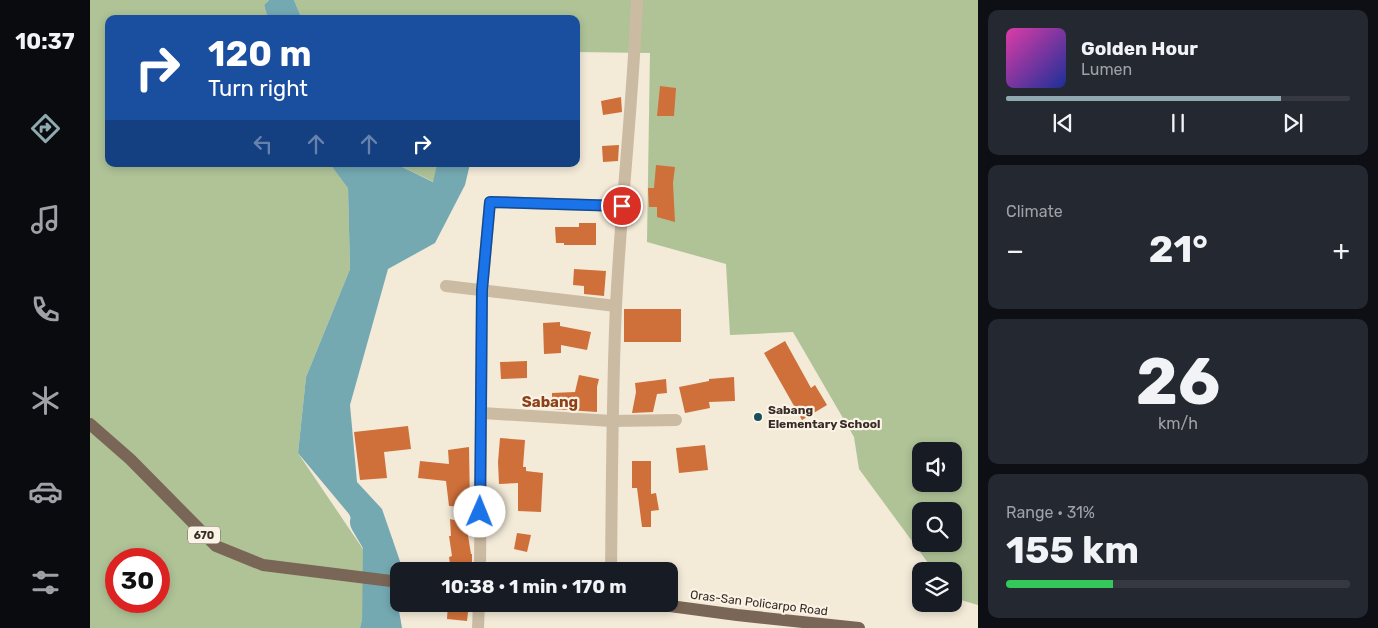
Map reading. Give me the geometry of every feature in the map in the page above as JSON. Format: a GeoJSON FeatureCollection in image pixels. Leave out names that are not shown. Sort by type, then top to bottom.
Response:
{"type":"FeatureCollection","features":[{"type":"Feature","properties":{"kind":"main road","name":"670"},"geometry":{"type":"LineString","coordinates":[[90,424],[130,458],[216,546],[263,565],[390,581]]}},
{"type":"Feature","properties":{"kind":"main road","name":"Oras-San Policarpo Road"},"geometry":{"type":"LineString","coordinates":[[678,607],[737,616],[859,628]]}},
{"type":"Feature","properties":{"kind":"street"},"geometry":{"type":"LineString","coordinates":[[611,562],[612,421],[616,306],[622,206],[634,68],[637,0]]}},
{"type":"Feature","properties":{"kind":"street"},"geometry":{"type":"LineString","coordinates":[[480,562],[482,290],[490,202],[622,206]]}},
{"type":"Feature","properties":{"kind":"street"},"geometry":{"type":"LineString","coordinates":[[446,286],[616,306]]}},
{"type":"Feature","properties":{"kind":"street"},"geometry":{"type":"LineString","coordinates":[[482,413],[612,421],[676,420]]}},
{"type":"Feature","properties":{"kind":"street"},"geometry":{"type":"LineString","coordinates":[[478,628],[479,612]]}},
{"type":"Feature","properties":{"kind":"green space"},"geometry":{"type":"Polygon","coordinates":[[[90,0],[269,0],[264,5],[267,15],[105,15],[105,167],[332,167],[348,187],[350,269],[306,377],[298,453],[369,558],[366,601],[360,628],[90,628],[90,0]]]}},
{"type":"Feature","properties":{"kind":"green space"},"geometry":{"type":"Polygon","coordinates":[[[294,0],[978,0],[978,605],[962,600],[962,562],[927,562],[920,552],[962,552],[962,502],[912,502],[912,541],[859,469],[854,437],[793,332],[730,335],[726,264],[647,242],[650,53],[580,52],[580,15],[300,15],[294,0]]]}},
{"type":"Feature","properties":{"kind":"green space"},"geometry":{"type":"Polygon","coordinates":[[[402,167],[436,167],[434,182],[402,167]]]}},
{"type":"Feature","properties":{"kind":"water"},"geometry":{"type":"Polygon","coordinates":[[[269,0],[294,0],[300,15],[267,15],[264,5],[269,0]]]}},
{"type":"Feature","properties":{"kind":"water"},"geometry":{"type":"Polygon","coordinates":[[[332,167],[402,167],[433,182],[436,167],[469,167],[465,185],[435,243],[388,269],[350,405],[357,482],[382,509],[400,562],[390,562],[390,564],[369,558],[349,514],[298,453],[306,377],[350,269],[348,188],[332,167]]]}},
{"type":"Feature","properties":{"kind":"water"},"geometry":{"type":"Polygon","coordinates":[[[366,601],[390,604],[390,612],[399,612],[402,628],[360,628],[366,601]]]}},
{"type":"Feature","properties":{"kind":"building"},"geometry":{"type":"Polygon","coordinates":[[[660,86],[676,88],[674,116],[657,116],[660,86]]]}},
{"type":"Feature","properties":{"kind":"building"},"geometry":{"type":"Polygon","coordinates":[[[621,97],[622,112],[603,115],[601,101],[621,97]]]}},
{"type":"Feature","properties":{"kind":"building"},"geometry":{"type":"Polygon","coordinates":[[[619,145],[618,161],[603,162],[602,146],[619,145]]]}},
{"type":"Feature","properties":{"kind":"building"},"geometry":{"type":"Polygon","coordinates":[[[656,165],[675,167],[673,183],[675,222],[657,217],[657,207],[649,207],[648,188],[654,188],[656,165]]]}},
{"type":"Feature","properties":{"kind":"building"},"geometry":{"type":"Polygon","coordinates":[[[579,223],[596,223],[596,245],[564,245],[564,243],[556,243],[555,227],[579,227],[579,223]]]}},
{"type":"Feature","properties":{"kind":"building"},"geometry":{"type":"Polygon","coordinates":[[[574,269],[606,271],[604,296],[584,294],[584,286],[573,285],[574,269]]]}},
{"type":"Feature","properties":{"kind":"building"},"geometry":{"type":"Polygon","coordinates":[[[624,309],[681,309],[681,342],[624,342],[624,309]]]}},
{"type":"Feature","properties":{"kind":"building"},"geometry":{"type":"Polygon","coordinates":[[[560,322],[560,326],[591,332],[587,350],[561,345],[561,353],[544,354],[543,323],[560,322]]]}},
{"type":"Feature","properties":{"kind":"building"},"geometry":{"type":"Polygon","coordinates":[[[785,341],[811,388],[815,385],[827,405],[802,420],[764,353],[785,341]]]}},
{"type":"Feature","properties":{"kind":"building"},"geometry":{"type":"Polygon","coordinates":[[[527,361],[527,378],[501,379],[500,362],[527,361]]]}},
{"type":"Feature","properties":{"kind":"building"},"geometry":{"type":"Polygon","coordinates":[[[579,375],[599,379],[597,387],[597,412],[552,409],[552,393],[575,392],[579,375]]]}},
{"type":"Feature","properties":{"kind":"building"},"geometry":{"type":"Polygon","coordinates":[[[734,377],[735,401],[709,402],[710,408],[685,413],[679,387],[709,381],[709,379],[734,377]]]}},
{"type":"Feature","properties":{"kind":"building"},"geometry":{"type":"Polygon","coordinates":[[[666,379],[667,393],[657,394],[653,412],[632,413],[636,392],[635,383],[666,379]]]}},
{"type":"Feature","properties":{"kind":"building"},"geometry":{"type":"Polygon","coordinates":[[[408,426],[411,449],[384,452],[387,478],[360,480],[354,432],[408,426]]]}},
{"type":"Feature","properties":{"kind":"building"},"geometry":{"type":"Polygon","coordinates":[[[500,438],[525,440],[523,467],[526,467],[526,471],[543,473],[541,512],[518,511],[518,483],[499,484],[500,438]]]}},
{"type":"Feature","properties":{"kind":"building"},"geometry":{"type":"Polygon","coordinates":[[[705,445],[708,470],[679,473],[676,448],[705,445]]]}},
{"type":"Feature","properties":{"kind":"building"},"geometry":{"type":"Polygon","coordinates":[[[469,447],[470,507],[449,506],[446,481],[418,478],[420,461],[449,464],[448,450],[469,447]]]}},
{"type":"Feature","properties":{"kind":"building"},"geometry":{"type":"Polygon","coordinates":[[[632,461],[651,461],[651,494],[656,493],[659,510],[651,511],[651,527],[642,527],[637,488],[632,488],[632,461]]]}},
{"type":"Feature","properties":{"kind":"building"},"geometry":{"type":"Polygon","coordinates":[[[450,519],[466,523],[472,562],[450,562],[449,557],[452,556],[449,536],[451,536],[450,519]]]}},
{"type":"Feature","properties":{"kind":"building"},"geometry":{"type":"Polygon","coordinates":[[[517,533],[531,535],[527,552],[514,549],[517,533]]]}},
{"type":"Feature","properties":{"kind":"building"},"geometry":{"type":"Polygon","coordinates":[[[447,612],[468,612],[467,621],[447,619],[447,612]]]}},
{"type":"Feature","properties":{"kind":"waterway"},"geometry":{"type":"LineString","coordinates":[[365,522],[378,544],[377,628]]}},
{"type":"Feature","properties":{"kind":"place","name":"Sabang Elementary School"},"geometry":{"type":"Point","coordinates":[758,417]}},
{"type":"Feature","properties":{"kind":"district","name":"Sabang"},"geometry":{"type":"Point","coordinates":[550,402]}},
{"type":"Feature","properties":{"kind":"route"},"geometry":{"type":"LineString","coordinates":[[480,512],[482,290],[490,202],[622,206]]}}]}
